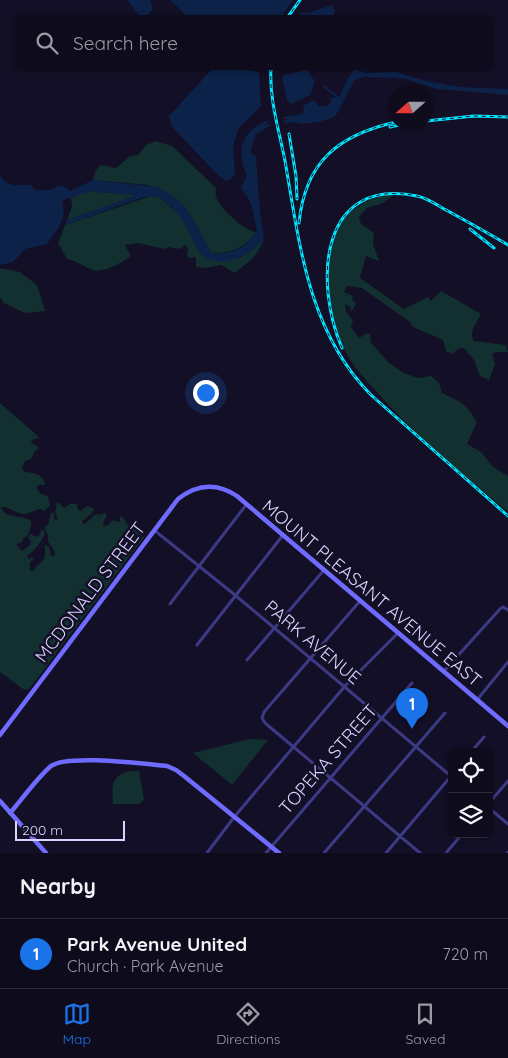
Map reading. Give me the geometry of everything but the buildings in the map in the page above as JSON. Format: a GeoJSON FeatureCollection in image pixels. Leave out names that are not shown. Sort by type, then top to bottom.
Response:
{"type":"FeatureCollection","features":[{"type":"Feature","properties":{"kind":"street","name":"MOUNT PLEASANT AVENUE EAST"},"geometry":{"type":"LineString","coordinates":[[215,486],[226,489],[283,534],[508,726]]}},
{"type":"Feature","properties":{"kind":"street","name":"MCDONALD STREET"},"geometry":{"type":"LineString","coordinates":[[0,735],[170,508],[182,495],[198,487],[215,486]]}},
{"type":"Feature","properties":{"kind":"street"},"geometry":{"type":"LineString","coordinates":[[170,604],[246,505]]}},
{"type":"Feature","properties":{"kind":"street","name":"PARK AVENUE"},"geometry":{"type":"LineString","coordinates":[[154,530],[275,628],[448,773]]}},
{"type":"Feature","properties":{"kind":"street"},"geometry":{"type":"LineString","coordinates":[[197,646],[283,534]]}},
{"type":"Feature","properties":{"kind":"street"},"geometry":{"type":"LineString","coordinates":[[247,660],[324,570]]}},
{"type":"Feature","properties":{"kind":"street"},"geometry":{"type":"LineString","coordinates":[[360,601],[264,712],[262,718],[265,723],[420,853]]}},
{"type":"Feature","properties":{"kind":"street"},"geometry":{"type":"LineString","coordinates":[[444,672],[503,607],[508,610]]}},
{"type":"Feature","properties":{"kind":"street"},"geometry":{"type":"LineString","coordinates":[[207,853],[235,816],[345,686],[398,633]]}},
{"type":"Feature","properties":{"kind":"street"},"geometry":{"type":"LineString","coordinates":[[477,700],[508,662]]}},
{"type":"Feature","properties":{"kind":"street","name":"TOPEKA STREET"},"geometry":{"type":"LineString","coordinates":[[266,853],[412,683]]}},
{"type":"Feature","properties":{"kind":"street"},"geometry":{"type":"LineString","coordinates":[[324,853],[445,713]]}},
{"type":"Feature","properties":{"kind":"street"},"geometry":{"type":"LineString","coordinates":[[475,748],[484,737]]}},
{"type":"Feature","properties":{"kind":"street"},"geometry":{"type":"LineString","coordinates":[[10,813],[52,766],[64,761],[76,760],[172,768],[235,816],[279,853]]}},
{"type":"Feature","properties":{"kind":"street"},"geometry":{"type":"LineString","coordinates":[[386,853],[448,780]]}},
{"type":"Feature","properties":{"kind":"street"},"geometry":{"type":"LineString","coordinates":[[493,798],[508,781]]}},
{"type":"Feature","properties":{"kind":"street"},"geometry":{"type":"LineString","coordinates":[[0,801],[46,853]]}},
{"type":"Feature","properties":{"kind":"street"},"geometry":{"type":"LineString","coordinates":[[493,811],[508,824]]}},
{"type":"Feature","properties":{"kind":"street"},"geometry":{"type":"LineString","coordinates":[[446,853],[459,838]]}},
{"type":"Feature","properties":{"kind":"green space"},"geometry":{"type":"Polygon","coordinates":[[[156,141],[172,146],[216,188],[218,202],[227,213],[245,228],[256,232],[252,238],[242,246],[231,251],[211,253],[185,207],[148,185],[93,180],[96,170],[101,165],[116,168],[130,156],[138,155],[146,145],[156,141]]]}},
{"type":"Feature","properties":{"kind":"green space"},"geometry":{"type":"Polygon","coordinates":[[[95,190],[98,192],[139,195],[67,220],[72,207],[71,198],[95,190]]]}},
{"type":"Feature","properties":{"kind":"green space"},"geometry":{"type":"Polygon","coordinates":[[[391,193],[395,194],[383,203],[367,208],[359,217],[361,224],[374,233],[373,244],[379,261],[366,256],[360,278],[404,309],[428,297],[431,301],[441,291],[481,314],[472,334],[474,341],[506,345],[508,352],[492,354],[495,364],[489,380],[480,376],[474,360],[464,348],[459,348],[452,354],[446,351],[443,340],[413,327],[410,322],[362,288],[347,286],[344,292],[353,296],[352,299],[356,304],[351,312],[350,307],[345,304],[346,312],[353,320],[351,327],[359,338],[367,333],[370,334],[371,343],[389,363],[404,373],[418,378],[431,376],[439,383],[442,393],[459,401],[470,411],[477,422],[467,444],[481,452],[493,467],[508,476],[508,512],[439,454],[391,408],[354,365],[342,344],[330,302],[328,273],[332,245],[340,225],[353,210],[370,199],[391,193]]]}},
{"type":"Feature","properties":{"kind":"green space"},"geometry":{"type":"Polygon","coordinates":[[[151,196],[159,197],[180,215],[201,254],[226,257],[240,256],[253,249],[259,242],[263,243],[254,257],[235,273],[221,265],[205,268],[196,267],[196,257],[189,258],[187,256],[188,249],[185,245],[180,249],[168,247],[164,249],[138,243],[125,245],[131,256],[117,265],[99,270],[90,269],[67,259],[58,243],[65,225],[151,196]]]}},
{"type":"Feature","properties":{"kind":"green space"},"geometry":{"type":"Polygon","coordinates":[[[0,268],[20,272],[37,285],[45,311],[25,313],[4,303],[0,297],[0,268]]]}},
{"type":"Feature","properties":{"kind":"green space"},"geometry":{"type":"Polygon","coordinates":[[[0,403],[39,438],[32,440],[31,442],[39,448],[34,452],[32,458],[25,461],[22,468],[25,472],[41,476],[45,485],[38,485],[36,488],[41,494],[48,496],[50,506],[44,511],[40,509],[24,514],[1,507],[7,514],[31,521],[28,535],[21,543],[16,544],[22,551],[30,545],[31,542],[28,537],[30,534],[37,537],[40,535],[41,530],[45,531],[41,541],[27,556],[28,559],[32,557],[34,559],[30,562],[30,571],[33,571],[43,560],[45,555],[44,547],[46,545],[49,547],[51,556],[55,556],[54,550],[48,542],[48,535],[44,527],[48,525],[51,513],[54,513],[54,520],[58,519],[55,512],[57,503],[64,508],[70,504],[77,504],[78,510],[81,511],[87,506],[94,509],[82,521],[83,524],[96,514],[105,513],[107,515],[103,523],[104,526],[107,526],[113,520],[120,521],[122,516],[128,526],[138,530],[141,537],[145,536],[28,690],[23,689],[0,672],[0,403]]]}},
{"type":"Feature","properties":{"kind":"green space"},"geometry":{"type":"Polygon","coordinates":[[[250,739],[268,740],[232,785],[193,753],[250,739]]]}},
{"type":"Feature","properties":{"kind":"green space"},"geometry":{"type":"Polygon","coordinates":[[[131,771],[139,771],[144,800],[139,804],[113,804],[113,787],[116,779],[119,775],[131,771]]]}},
{"type":"Feature","properties":{"kind":"water"},"geometry":{"type":"Polygon","coordinates":[[[127,0],[150,0],[153,9],[148,15],[139,15],[127,0]]]}},
{"type":"Feature","properties":{"kind":"water"},"geometry":{"type":"Polygon","coordinates":[[[170,0],[293,0],[282,15],[186,15],[170,0]]]}},
{"type":"Feature","properties":{"kind":"water"},"geometry":{"type":"Polygon","coordinates":[[[332,5],[335,11],[333,15],[299,15],[301,12],[308,13],[332,5]]]}},
{"type":"Feature","properties":{"kind":"water"},"geometry":{"type":"Polygon","coordinates":[[[211,70],[259,72],[261,106],[238,129],[233,147],[235,173],[232,178],[226,181],[172,127],[169,116],[211,70]]]}},
{"type":"Feature","properties":{"kind":"water"},"geometry":{"type":"Polygon","coordinates":[[[354,70],[365,73],[396,72],[426,81],[461,87],[508,89],[508,95],[437,89],[433,88],[433,85],[425,85],[406,79],[362,77],[354,81],[334,117],[319,122],[285,124],[284,121],[288,119],[283,117],[302,114],[304,111],[303,106],[314,100],[319,106],[326,106],[331,102],[329,95],[331,98],[336,97],[324,88],[323,84],[339,97],[354,70]]]}},
{"type":"Feature","properties":{"kind":"water"},"geometry":{"type":"Polygon","coordinates":[[[308,71],[315,82],[310,95],[291,104],[287,100],[282,78],[285,75],[308,71]]]}},
{"type":"Feature","properties":{"kind":"water"},"geometry":{"type":"Polygon","coordinates":[[[268,120],[267,125],[270,124],[270,126],[256,134],[251,149],[251,155],[256,156],[264,241],[243,256],[231,260],[218,261],[202,255],[185,223],[159,197],[141,198],[65,225],[67,220],[137,195],[98,192],[95,190],[63,200],[62,220],[47,244],[25,249],[13,262],[0,265],[0,175],[4,181],[12,185],[31,185],[36,191],[63,186],[70,191],[93,180],[157,187],[172,195],[185,207],[211,253],[225,253],[238,249],[254,236],[257,229],[251,204],[241,187],[247,176],[243,167],[243,142],[252,130],[268,120]]]}},
{"type":"Feature","properties":{"kind":"railway"},"geometry":{"type":"LineString","coordinates":[[289,15],[300,0]]}},
{"type":"Feature","properties":{"kind":"railway"},"geometry":{"type":"LineString","coordinates":[[271,70],[273,103],[302,256],[320,315],[333,343],[350,370],[371,395],[508,516]]}},
{"type":"Feature","properties":{"kind":"railway"},"geometry":{"type":"LineString","coordinates":[[433,120],[474,116],[508,117]]}},
{"type":"Feature","properties":{"kind":"railway"},"geometry":{"type":"LineString","coordinates":[[299,223],[309,183],[317,168],[328,154],[357,135],[388,124]]}},
{"type":"Feature","properties":{"kind":"railway"},"geometry":{"type":"LineString","coordinates":[[289,134],[296,176],[297,199]]}},
{"type":"Feature","properties":{"kind":"railway"},"geometry":{"type":"LineString","coordinates":[[342,348],[333,322],[328,294],[328,266],[332,240],[343,218],[360,202],[384,194],[421,197],[508,245]]}},
{"type":"Feature","properties":{"kind":"railway"},"geometry":{"type":"LineString","coordinates":[[470,229],[494,248]]}},
{"type":"Feature","properties":{"kind":"place","name":"Park Avenue United"},"geometry":{"type":"Point","coordinates":[412,729]}}]}
